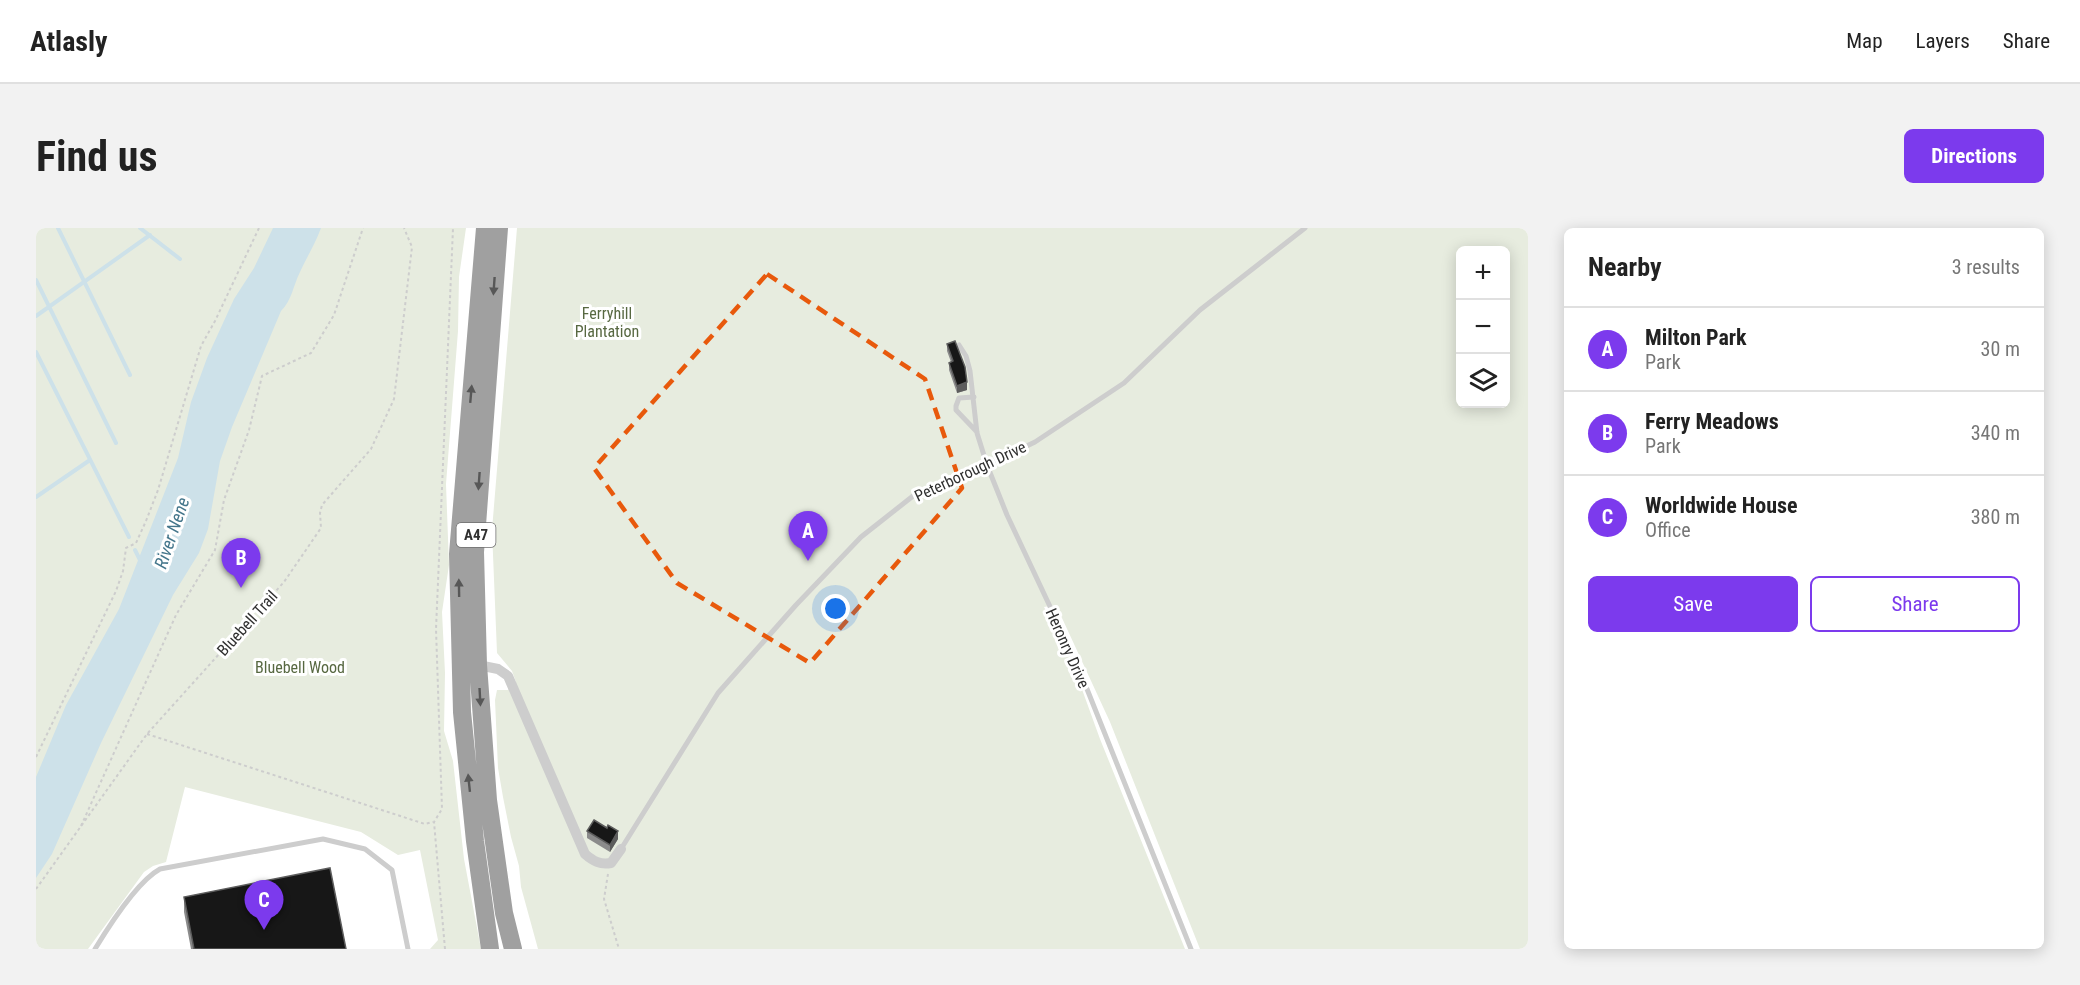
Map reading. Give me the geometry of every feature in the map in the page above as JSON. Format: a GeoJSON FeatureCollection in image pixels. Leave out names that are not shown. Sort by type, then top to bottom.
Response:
{"type":"FeatureCollection","features":[{"type":"Feature","properties":{"kind":"highway","name":"A47"},"geometry":{"type":"LineString","coordinates":[[484,228],[458,554],[462,712],[484,841],[496,949]]}},
{"type":"Feature","properties":{"kind":"highway","name":"A47"},"geometry":{"type":"LineString","coordinates":[[490,949],[484,841],[488,800],[478,665],[475,552],[499,228]]}},
{"type":"Feature","properties":{"kind":"highway","name":"A47"},"geometry":{"type":"LineString","coordinates":[[484,841],[513,949]]}},
{"type":"Feature","properties":{"kind":"highway","name":"A47"},"geometry":{"type":"LineString","coordinates":[[484,841],[512,901],[525,949]]}},
{"type":"Feature","properties":{"kind":"street"},"geometry":{"type":"LineString","coordinates":[[478,665],[498,669],[508,676],[585,854],[603,864],[611,863],[621,849]]}},
{"type":"Feature","properties":{"kind":"lane","name":"Peterborough Drive"},"geometry":{"type":"LineString","coordinates":[[621,849],[718,693],[861,537],[913,496],[1035,442],[1124,382],[1200,310],[1305,228]]}},
{"type":"Feature","properties":{"kind":"lane","name":"Heronry Drive"},"geometry":{"type":"LineString","coordinates":[[959,345],[966,356],[974,397],[977,433],[987,465],[1007,515],[1077,664],[1191,949]]}},
{"type":"Feature","properties":{"kind":"lane"},"geometry":{"type":"LineString","coordinates":[[974,397],[959,398],[956,410],[977,433]]}},
{"type":"Feature","properties":{"kind":"lane"},"geometry":{"type":"LineString","coordinates":[[94,949],[141,883],[160,869],[323,839],[365,849],[392,870],[408,949]]}},
{"type":"Feature","properties":{"kind":"path"},"geometry":{"type":"LineString","coordinates":[[36,757],[116,591],[123,571],[126,548],[136,543],[146,521],[158,490],[201,346],[259,228]]}},
{"type":"Feature","properties":{"kind":"path"},"geometry":{"type":"LineString","coordinates":[[77,833],[176,615],[215,550],[224,500],[249,430],[262,376],[310,353],[334,315],[363,228]]}},
{"type":"Feature","properties":{"kind":"path","name":"Bluebell Trail"},"geometry":{"type":"LineString","coordinates":[[36,889],[147,734],[284,582],[321,528],[322,505],[371,449],[394,399],[412,247],[404,228]]}},
{"type":"Feature","properties":{"kind":"path"},"geometry":{"type":"LineString","coordinates":[[446,949],[434,822],[442,809],[436,629],[453,228]]}},
{"type":"Feature","properties":{"kind":"path"},"geometry":{"type":"LineString","coordinates":[[147,734],[425,824],[434,822]]}},
{"type":"Feature","properties":{"kind":"path"},"geometry":{"type":"LineString","coordinates":[[611,863],[604,899],[619,949]]}},
{"type":"Feature","properties":{"kind":"highlighted area"},"geometry":{"type":"Polygon","coordinates":[[[767,274],[925,379],[962,488],[810,663],[677,583],[594,468],[767,274]]]}},
{"type":"Feature","properties":{"kind":"green space","name":"Bluebell Wood"},"geometry":{"type":"Polygon","coordinates":[[[36,228],[466,228],[459,277],[458,331],[446,484],[449,565],[442,612],[445,673],[444,731],[453,761],[464,859],[481,949],[430,949],[438,940],[420,850],[398,855],[361,832],[185,787],[166,862],[144,872],[88,949],[36,949],[36,228]]]}},
{"type":"Feature","properties":{"kind":"green space","name":"Ferryhill Plantation"},"geometry":{"type":"Polygon","coordinates":[[[517,228],[1528,228],[1528,949],[1200,949],[1110,722],[1056,605],[1044,607],[1067,648],[1100,739],[1185,949],[538,949],[521,887],[519,866],[498,768],[495,700],[497,690],[508,690],[516,682],[512,671],[497,653],[492,530],[517,228]]]}},
{"type":"Feature","properties":{"kind":"water","name":"River Nene"},"geometry":{"type":"Polygon","coordinates":[[[273,228],[321,228],[290,298],[281,311],[232,427],[220,461],[208,529],[199,553],[173,595],[101,743],[52,854],[36,878],[36,777],[66,705],[119,609],[178,458],[191,402],[207,358],[234,299],[254,268],[273,228]]]}},
{"type":"Feature","properties":{"kind":"building"},"geometry":{"type":"Polygon","coordinates":[[[955,341],[965,367],[967,382],[957,386],[949,363],[953,361],[947,344],[955,341]]]}},
{"type":"Feature","properties":{"kind":"building"},"geometry":{"type":"Polygon","coordinates":[[[594,820],[607,828],[608,825],[618,831],[610,845],[587,831],[594,820]]]}},
{"type":"Feature","properties":{"kind":"building"},"geometry":{"type":"Polygon","coordinates":[[[330,868],[346,949],[194,949],[184,897],[330,868]]]}},
{"type":"Feature","properties":{"kind":"waterway"},"geometry":{"type":"LineString","coordinates":[[58,228],[130,375]]}},
{"type":"Feature","properties":{"kind":"waterway"},"geometry":{"type":"LineString","coordinates":[[140,228],[180,259]]}},
{"type":"Feature","properties":{"kind":"waterway"},"geometry":{"type":"LineString","coordinates":[[36,316],[150,235]]}},
{"type":"Feature","properties":{"kind":"waterway"},"geometry":{"type":"LineString","coordinates":[[36,280],[116,443]]}},
{"type":"Feature","properties":{"kind":"waterway"},"geometry":{"type":"LineString","coordinates":[[36,352],[129,537]]}},
{"type":"Feature","properties":{"kind":"waterway"},"geometry":{"type":"LineString","coordinates":[[36,497],[90,460]]}},
{"type":"Feature","properties":{"kind":"waterway"},"geometry":{"type":"LineString","coordinates":[[135,550],[140,560]]}},
{"type":"Feature","properties":{"kind":"place","name":"Milton Park"},"geometry":{"type":"Point","coordinates":[808,561]}},
{"type":"Feature","properties":{"kind":"place","name":"Ferry Meadows"},"geometry":{"type":"Point","coordinates":[241,588]}},
{"type":"Feature","properties":{"kind":"place","name":"Worldwide House"},"geometry":{"type":"Point","coordinates":[264,930]}}]}
